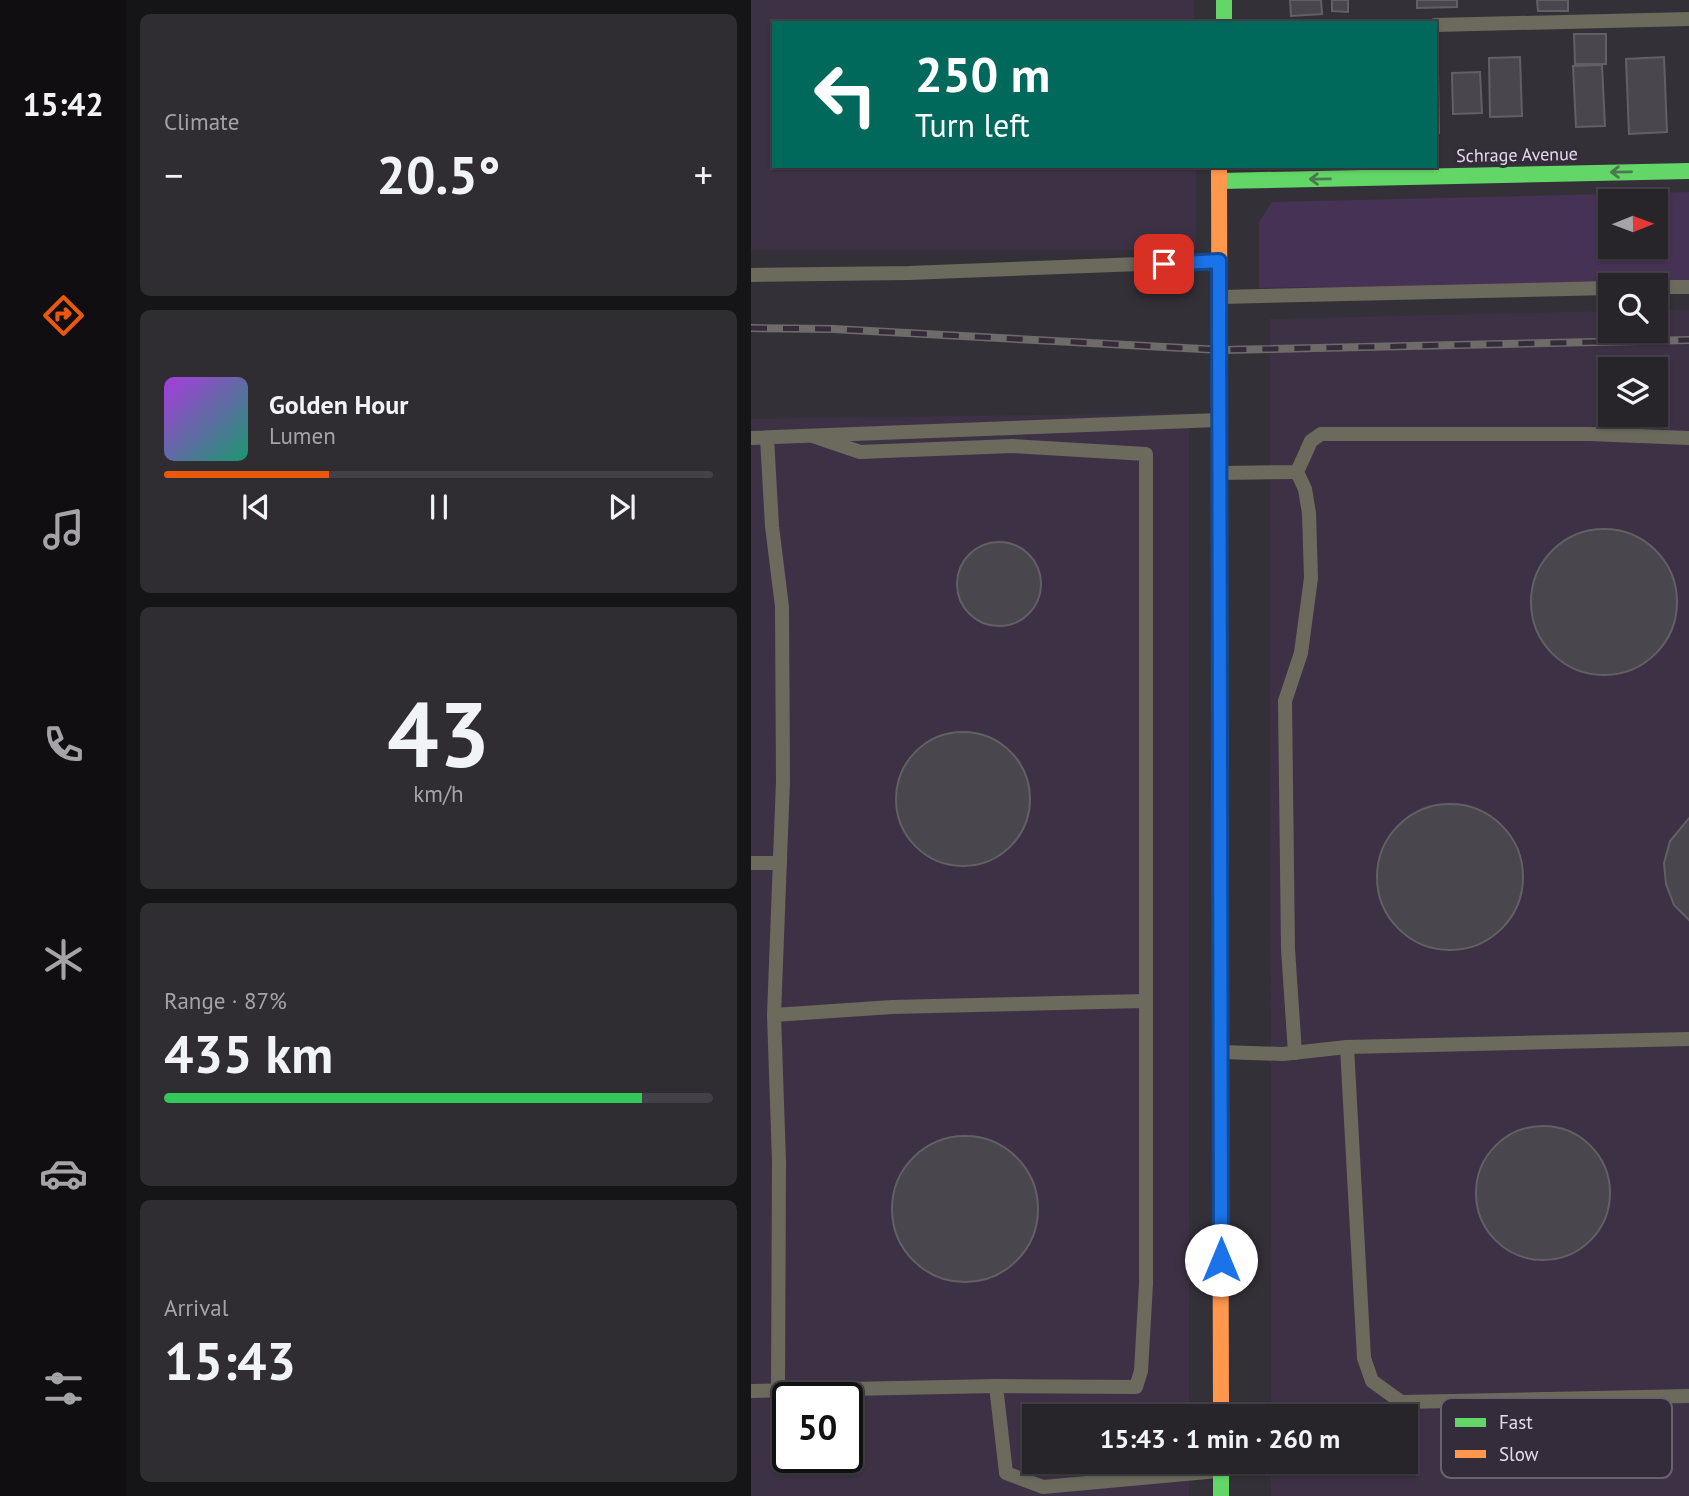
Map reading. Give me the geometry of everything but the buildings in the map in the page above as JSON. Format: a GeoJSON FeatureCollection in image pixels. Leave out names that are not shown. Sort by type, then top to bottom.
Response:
{"type":"FeatureCollection","features":[{"type":"Feature","properties":{"kind":"main road"},"geometry":{"type":"LineString","coordinates":[[1224,21],[1225,0]]}},
{"type":"Feature","properties":{"kind":"main road","name":"Schrage Avenue"},"geometry":{"type":"LineString","coordinates":[[1219,174],[1689,171]]}},
{"type":"Feature","properties":{"kind":"main road"},"geometry":{"type":"LineString","coordinates":[[1219,174],[1221,1404]]}},
{"type":"Feature","properties":{"kind":"main road"},"geometry":{"type":"LineString","coordinates":[[1221,1474],[1221,1496]]}},
{"type":"Feature","properties":{"kind":"lane"},"geometry":{"type":"LineString","coordinates":[[1437,25],[1689,19]]}},
{"type":"Feature","properties":{"kind":"lane"},"geometry":{"type":"LineString","coordinates":[[751,275],[935,272],[1219,261]]}},
{"type":"Feature","properties":{"kind":"lane"},"geometry":{"type":"LineString","coordinates":[[1668,288],[1689,287]]}},
{"type":"Feature","properties":{"kind":"lane"},"geometry":{"type":"LineString","coordinates":[[1219,297],[1598,288]]}},
{"type":"Feature","properties":{"kind":"lane"},"geometry":{"type":"LineString","coordinates":[[751,438],[1219,420]]}},
{"type":"Feature","properties":{"kind":"lane"},"geometry":{"type":"LineString","coordinates":[[1295,1053],[1288,949],[1285,701],[1301,653],[1311,578],[1309,513],[1305,489],[1297,472],[1311,441],[1321,434],[1589,434],[1689,438]]}},
{"type":"Feature","properties":{"kind":"lane"},"geometry":{"type":"LineString","coordinates":[[813,436],[861,452],[1012,446],[1146,454],[1144,1001],[1147,1284],[1141,1371],[1136,1387],[863,1389]]}},
{"type":"Feature","properties":{"kind":"lane"},"geometry":{"type":"LineString","coordinates":[[767,438],[772,526],[782,607],[780,863],[774,1016],[780,1161],[778,1382]]}},
{"type":"Feature","properties":{"kind":"lane"},"geometry":{"type":"LineString","coordinates":[[1219,473],[1297,472]]}},
{"type":"Feature","properties":{"kind":"lane"},"geometry":{"type":"LineString","coordinates":[[751,863],[780,863]]}},
{"type":"Feature","properties":{"kind":"lane"},"geometry":{"type":"LineString","coordinates":[[774,1016],[892,1007],[1144,1001]]}},
{"type":"Feature","properties":{"kind":"lane"},"geometry":{"type":"LineString","coordinates":[[1220,1052],[1295,1053],[1347,1047],[1689,1039]]}},
{"type":"Feature","properties":{"kind":"lane"},"geometry":{"type":"LineString","coordinates":[[1347,1047],[1364,1358],[1372,1381],[1401,1402],[1441,1401]]}},
{"type":"Feature","properties":{"kind":"lane"},"geometry":{"type":"LineString","coordinates":[[996,1386],[1006,1473],[1043,1487],[1153,1474]]}},
{"type":"Feature","properties":{"kind":"lane"},"geometry":{"type":"LineString","coordinates":[[751,1391],[772,1391]]}},
{"type":"Feature","properties":{"kind":"lane"},"geometry":{"type":"LineString","coordinates":[[1593,1398],[1689,1396]]}},
{"type":"Feature","properties":{"kind":"shaded area"},"geometry":{"type":"Polygon","coordinates":[[[751,0],[1194,0],[1194,21],[772,21],[772,168],[1196,168],[1196,250],[751,250],[751,0]]]}},
{"type":"Feature","properties":{"kind":"shaded area"},"geometry":{"type":"Polygon","coordinates":[[[1689,192],[1689,283],[1668,283],[1668,273],[1598,273],[1598,284],[1259,288],[1259,222],[1272,202],[1598,194],[1598,259],[1668,259],[1668,193],[1689,192]]]}},
{"type":"Feature","properties":{"kind":"shaded area"},"geometry":{"type":"Polygon","coordinates":[[[1668,310],[1689,310],[1689,1496],[1271,1496],[1271,1474],[1418,1474],[1418,1404],[1271,1404],[1270,319],[1598,311],[1598,343],[1668,343],[1668,310]]]}},
{"type":"Feature","properties":{"kind":"shaded area"},"geometry":{"type":"Polygon","coordinates":[[[1189,413],[1189,1404],[1022,1404],[1022,1474],[1189,1474],[1189,1496],[751,1496],[751,419],[1189,413]]]}},
{"type":"Feature","properties":{"kind":"railway"},"geometry":{"type":"LineString","coordinates":[[751,328],[833,329],[1221,350],[1690,340]]}},
{"type":"Feature","properties":{"kind":"traffic: fast"},"geometry":{"type":"LineString","coordinates":[[1224,0],[1224,21]]}},
{"type":"Feature","properties":{"kind":"traffic: fast"},"geometry":{"type":"LineString","coordinates":[[1219,181],[1690,171]]}},
{"type":"Feature","properties":{"kind":"traffic: fast"},"geometry":{"type":"LineString","coordinates":[[1220,584],[1220,997]]}},
{"type":"Feature","properties":{"kind":"traffic: fast"},"geometry":{"type":"LineString","coordinates":[[1221,1474],[1221,1496]]}},
{"type":"Feature","properties":{"kind":"traffic: slow"},"geometry":{"type":"LineString","coordinates":[[1219,168],[1220,584]]}},
{"type":"Feature","properties":{"kind":"traffic: slow"},"geometry":{"type":"LineString","coordinates":[[1220,997],[1221,1404]]}},
{"type":"Feature","properties":{"kind":"route"},"geometry":{"type":"LineString","coordinates":[[1164,264],[1219,261],[1221,1260]]}}]}
